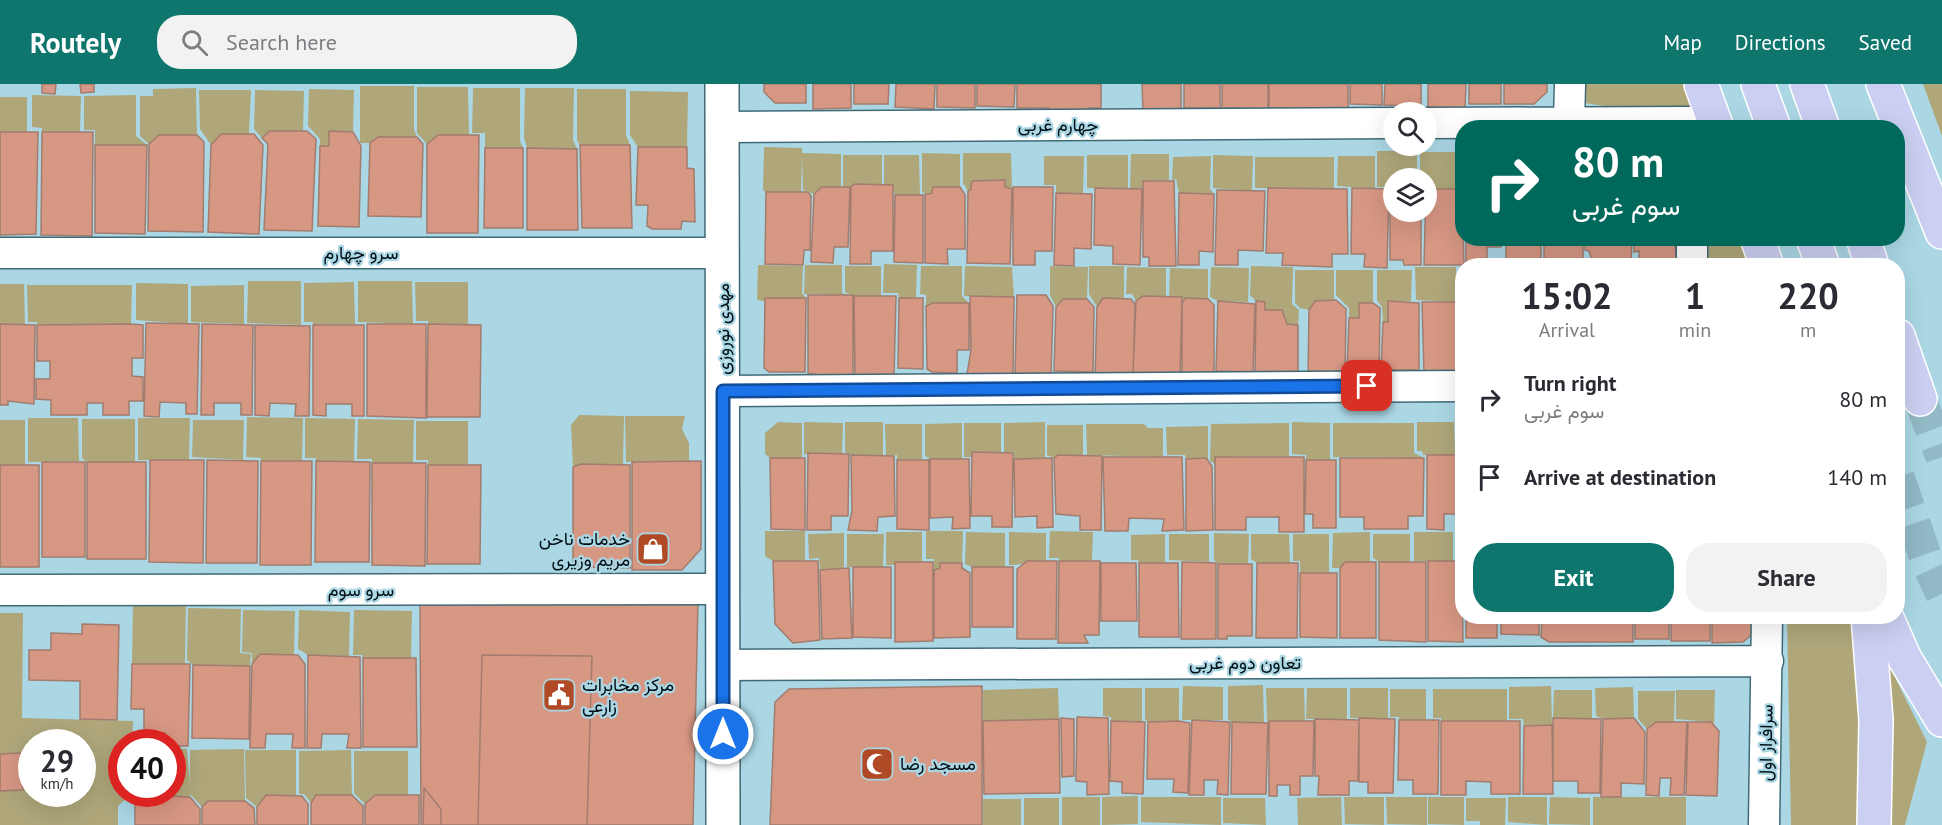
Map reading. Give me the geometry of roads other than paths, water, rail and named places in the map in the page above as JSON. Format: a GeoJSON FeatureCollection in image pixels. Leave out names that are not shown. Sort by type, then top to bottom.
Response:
{"type":"FeatureCollection","features":[{"type":"Feature","properties":{"kind":"highway"},"geometry":{"type":"LineString","coordinates":[[1700,120],[1701,84]]}},
{"type":"Feature","properties":{"kind":"highway"},"geometry":{"type":"LineString","coordinates":[[1758,84],[1771,120]]}},
{"type":"Feature","properties":{"kind":"highway"},"geometry":{"type":"LineString","coordinates":[[1807,84],[1820,120]]}},
{"type":"Feature","properties":{"kind":"highway"},"geometry":{"type":"LineString","coordinates":[[1883,84],[1897,120]]}},
{"type":"Feature","properties":{"kind":"highway"},"geometry":{"type":"LineString","coordinates":[[1905,139],[1942,232]]}},
{"type":"Feature","properties":{"kind":"highway"},"geometry":{"type":"LineString","coordinates":[[1905,356],[1920,399]]}},
{"type":"Feature","properties":{"kind":"highway"},"geometry":{"type":"LineString","coordinates":[[1869,624],[1876,720],[1874,825]]}},
{"type":"Feature","properties":{"kind":"highway"},"geometry":{"type":"LineString","coordinates":[[1890,624],[1905,659],[1942,720]]}},
{"type":"Feature","properties":{"kind":"street","name":"مهدی نوروزی"},"geometry":{"type":"LineString","coordinates":[[722,84],[723,825]]}},
{"type":"Feature","properties":{"kind":"street"},"geometry":{"type":"LineString","coordinates":[[1569,120],[1570,84]]}},
{"type":"Feature","properties":{"kind":"street","name":"چهارم غربی"},"geometry":{"type":"LineString","coordinates":[[722,127],[1383,123]]}},
{"type":"Feature","properties":{"kind":"street"},"geometry":{"type":"LineString","coordinates":[[1437,123],[1455,123]]}},
{"type":"Feature","properties":{"kind":"street","name":"سرو چهارم"},"geometry":{"type":"LineString","coordinates":[[0,253],[722,253]]}},
{"type":"Feature","properties":{"kind":"street"},"geometry":{"type":"LineString","coordinates":[[723,391],[1455,386]]}},
{"type":"Feature","properties":{"kind":"street","name":"سرو سوم"},"geometry":{"type":"LineString","coordinates":[[0,590],[723,589]]}},
{"type":"Feature","properties":{"kind":"street","name":"سرافراز اول"},"geometry":{"type":"LineString","coordinates":[[1764,825],[1767,624]]}},
{"type":"Feature","properties":{"kind":"street","name":"تعاون دوم غربی"},"geometry":{"type":"LineString","coordinates":[[723,665],[1768,661]]}},
{"type":"Feature","properties":{"kind":"tunnel"},"geometry":{"type":"LineString","coordinates":[[1920,399],[1942,457]]}},
{"type":"Feature","properties":{"kind":"tunnel"},"geometry":{"type":"LineString","coordinates":[[1905,497],[1928,564],[1942,594]]}},
{"type":"Feature","properties":{"kind":"place","name":"خدمات ناخن مریم وزیری"},"geometry":{"type":"Point","coordinates":[653,549]}},
{"type":"Feature","properties":{"kind":"place","name":"مرکز مخابرات زارعی"},"geometry":{"type":"Point","coordinates":[559,695]}},
{"type":"Feature","properties":{"kind":"place","name":"مسجد رضا"},"geometry":{"type":"Point","coordinates":[877,764]}}]}
